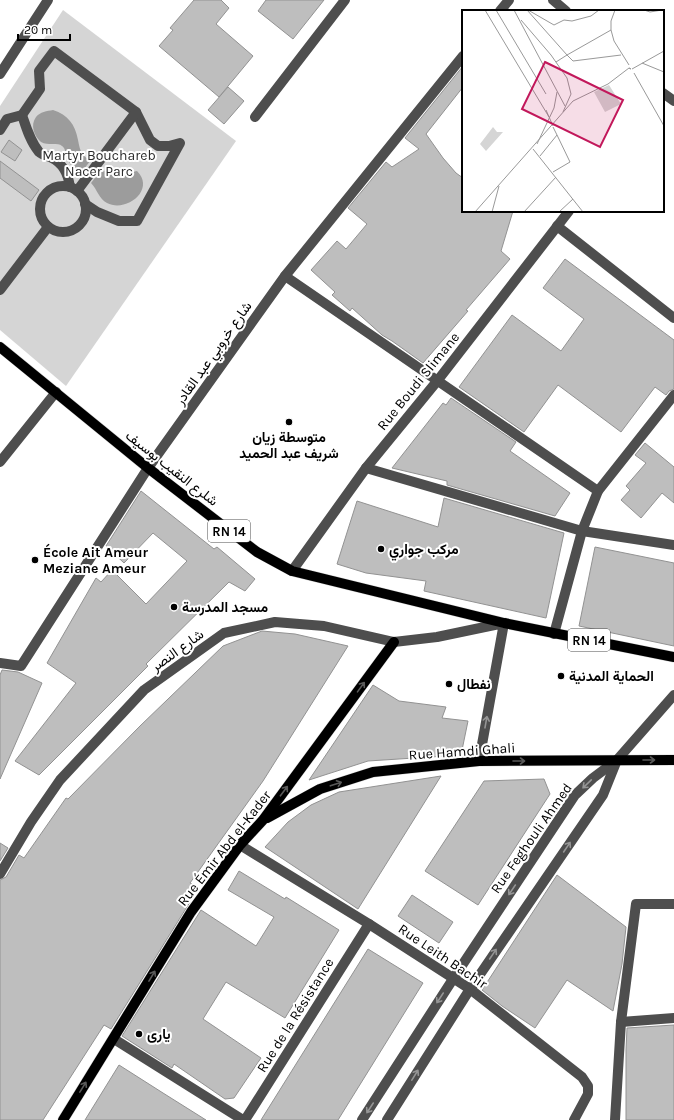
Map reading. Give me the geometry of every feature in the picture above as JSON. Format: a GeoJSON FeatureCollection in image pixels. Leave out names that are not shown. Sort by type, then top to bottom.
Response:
{"type":"FeatureCollection","features":[{"type":"Feature","properties":{"kind":"main road","name":"شلرع النقيب بوسيف"},"geometry":{"type":"LineString","coordinates":[[0,347],[148,468],[257,552],[292,571],[504,623]]}},
{"type":"Feature","properties":{"kind":"main road","name":"RN 14"},"geometry":{"type":"LineString","coordinates":[[504,623],[554,634],[674,656]]}},
{"type":"Feature","properties":{"kind":"main road","name":"Rue Émir Abd el-Kader"},"geometry":{"type":"LineString","coordinates":[[63,1120],[191,912],[240,845],[263,820],[394,642]]}},
{"type":"Feature","properties":{"kind":"main road","name":"Rue Hamdi Ghali"},"geometry":{"type":"LineString","coordinates":[[263,820],[320,789],[373,772],[479,761],[674,760]]}},
{"type":"Feature","properties":{"kind":"street"},"geometry":{"type":"LineString","coordinates":[[0,74],[48,0]]}},
{"type":"Feature","properties":{"kind":"street"},"geometry":{"type":"LineString","coordinates":[[255,117],[345,0]]}},
{"type":"Feature","properties":{"kind":"street"},"geometry":{"type":"LineString","coordinates":[[501,10],[509,0]]}},
{"type":"Feature","properties":{"kind":"street"},"geometry":{"type":"LineString","coordinates":[[553,0],[565,10]]}},
{"type":"Feature","properties":{"kind":"street"},"geometry":{"type":"LineString","coordinates":[[0,130],[7,119],[22,115],[40,89],[39,71],[54,51],[136,112],[150,140],[158,146],[169,146],[180,143],[137,221],[119,221],[97,212],[85,204]]}},
{"type":"Feature","properties":{"kind":"street","name":"شارع خروبي عبد القادر"},"geometry":{"type":"LineString","coordinates":[[0,663],[21,666],[148,468],[285,276],[462,57]]}},
{"type":"Feature","properties":{"kind":"street"},"geometry":{"type":"LineString","coordinates":[[664,94],[674,100]]}},
{"type":"Feature","properties":{"kind":"street"},"geometry":{"type":"LineString","coordinates":[[76,187],[136,112]]}},
{"type":"Feature","properties":{"kind":"street"},"geometry":{"type":"LineString","coordinates":[[22,115],[28,134],[40,153],[54,159],[63,166],[69,178],[76,187],[82,197],[85,204],[86,212],[83,220],[78,226],[63,232],[56,231],[48,227],[40,214],[42,198],[54,187],[76,187]]}},
{"type":"Feature","properties":{"kind":"street"},"geometry":{"type":"LineString","coordinates":[[83,220],[97,212]]}},
{"type":"Feature","properties":{"kind":"street","name":"Rue Boudi Slimane"},"geometry":{"type":"LineString","coordinates":[[292,571],[366,468],[438,380],[568,212]]}},
{"type":"Feature","properties":{"kind":"street"},"geometry":{"type":"LineString","coordinates":[[557,226],[674,318]]}},
{"type":"Feature","properties":{"kind":"street"},"geometry":{"type":"LineString","coordinates":[[0,290],[48,227]]}},
{"type":"Feature","properties":{"kind":"street"},"geometry":{"type":"LineString","coordinates":[[285,276],[598,491]]}},
{"type":"Feature","properties":{"kind":"street"},"geometry":{"type":"LineString","coordinates":[[0,462],[56,392]]}},
{"type":"Feature","properties":{"kind":"street"},"geometry":{"type":"LineString","coordinates":[[554,634],[582,531],[598,491],[674,395]]}},
{"type":"Feature","properties":{"kind":"street"},"geometry":{"type":"LineString","coordinates":[[366,468],[582,531],[674,545]]}},
{"type":"Feature","properties":{"kind":"street","name":"شارع النصر"},"geometry":{"type":"LineString","coordinates":[[0,874],[31,822],[60,780],[144,690],[224,633],[275,622],[324,626],[394,642],[437,637],[504,623]]}},
{"type":"Feature","properties":{"kind":"street"},"geometry":{"type":"LineString","coordinates":[[479,761],[504,623]]}},
{"type":"Feature","properties":{"kind":"street"},"geometry":{"type":"LineString","coordinates":[[387,1120],[470,989],[602,795],[617,760],[674,695]]}},
{"type":"Feature","properties":{"kind":"street","name":"Rue Feghouli Ahmed"},"geometry":{"type":"LineString","coordinates":[[362,1120],[453,978],[575,795],[593,778],[617,760]]}},
{"type":"Feature","properties":{"kind":"street","name":"Rue Leith Bachir"},"geometry":{"type":"LineString","coordinates":[[240,845],[369,924],[470,989],[582,1077],[588,1086],[588,1094],[574,1120]]}},
{"type":"Feature","properties":{"kind":"street"},"geometry":{"type":"LineString","coordinates":[[615,1120],[621,1022],[636,904],[674,904]]}},
{"type":"Feature","properties":{"kind":"street","name":"Rue de la Résistance"},"geometry":{"type":"LineString","coordinates":[[244,1120],[369,924]]}},
{"type":"Feature","properties":{"kind":"street"},"geometry":{"type":"LineString","coordinates":[[621,1022],[674,1018]]}},
{"type":"Feature","properties":{"kind":"street"},"geometry":{"type":"LineString","coordinates":[[114,1039],[244,1120]]}},
{"type":"Feature","properties":{"kind":"green space","name":"Martyr Bouchareb Nacer Parc"},"geometry":{"type":"Polygon","coordinates":[[[63,10],[236,141],[66,386],[0,330],[0,106],[63,10]]]}},
{"type":"Feature","properties":{"kind":"shaded area"},"geometry":{"type":"Polygon","coordinates":[[[53,110],[67,117],[75,129],[83,155],[91,160],[80,174],[71,166],[63,147],[58,144],[47,144],[41,142],[36,137],[33,127],[34,120],[38,115],[46,111],[53,110]]]}},
{"type":"Feature","properties":{"kind":"shaded area"},"geometry":{"type":"Polygon","coordinates":[[[102,169],[113,176],[137,171],[142,178],[143,185],[141,192],[136,198],[122,205],[107,203],[102,199],[91,183],[102,169]]]}},
{"type":"Feature","properties":{"kind":"building"},"geometry":{"type":"Polygon","coordinates":[[[194,0],[221,0],[229,8],[216,24],[253,56],[219,97],[159,46],[173,30],[170,28],[194,0]]]}},
{"type":"Feature","properties":{"kind":"building"},"geometry":{"type":"Polygon","coordinates":[[[266,0],[324,0],[293,39],[258,11],[266,0]]]}},
{"type":"Feature","properties":{"kind":"building"},"geometry":{"type":"Polygon","coordinates":[[[462,67],[462,88],[426,134],[443,158],[456,173],[462,177],[462,212],[513,212],[501,251],[510,259],[423,363],[382,335],[352,308],[350,311],[332,295],[335,292],[311,270],[337,241],[346,249],[367,224],[348,208],[386,162],[392,167],[419,149],[405,138],[462,67]]]}},
{"type":"Feature","properties":{"kind":"building"},"geometry":{"type":"Polygon","coordinates":[[[228,87],[244,101],[224,124],[208,110],[228,87]]]}},
{"type":"Feature","properties":{"kind":"building"},"geometry":{"type":"Polygon","coordinates":[[[9,140],[22,150],[15,161],[1,152],[9,140]]]}},
{"type":"Feature","properties":{"kind":"building"},"geometry":{"type":"Polygon","coordinates":[[[0,161],[39,190],[31,201],[0,178],[0,161]]]}},
{"type":"Feature","properties":{"kind":"building"},"geometry":{"type":"Polygon","coordinates":[[[565,259],[674,340],[674,389],[669,391],[666,395],[655,387],[621,432],[558,385],[524,432],[459,387],[512,315],[561,351],[584,319],[543,288],[565,259]]]}},
{"type":"Feature","properties":{"kind":"building"},"geometry":{"type":"Polygon","coordinates":[[[451,398],[516,442],[510,451],[570,493],[555,516],[447,485],[447,481],[392,468],[443,403],[446,405],[451,398]]]}},
{"type":"Feature","properties":{"kind":"building"},"geometry":{"type":"Polygon","coordinates":[[[645,443],[674,467],[674,503],[662,493],[641,518],[621,500],[630,490],[626,486],[646,463],[635,455],[645,443]]]}},
{"type":"Feature","properties":{"kind":"building"},"geometry":{"type":"Polygon","coordinates":[[[141,491],[214,549],[217,547],[255,579],[245,591],[229,582],[146,664],[148,666],[39,775],[15,761],[76,683],[47,663],[96,578],[101,582],[112,570],[146,604],[187,561],[153,533],[124,563],[106,546],[141,491]]]}},
{"type":"Feature","properties":{"kind":"building"},"geometry":{"type":"Polygon","coordinates":[[[444,498],[564,533],[546,618],[424,591],[426,581],[366,573],[337,564],[357,501],[438,527],[444,498]]]}},
{"type":"Feature","properties":{"kind":"building"},"geometry":{"type":"Polygon","coordinates":[[[595,547],[674,563],[674,646],[579,626],[595,547]]]}},
{"type":"Feature","properties":{"kind":"building"},"geometry":{"type":"Polygon","coordinates":[[[262,631],[295,634],[348,646],[263,781],[190,883],[195,886],[186,900],[190,902],[111,1029],[104,1025],[43,1120],[0,1120],[0,880],[6,877],[19,855],[24,858],[66,798],[68,799],[140,726],[223,646],[262,631]]]}},
{"type":"Feature","properties":{"kind":"building"},"geometry":{"type":"Polygon","coordinates":[[[2,670],[18,672],[42,683],[0,779],[0,675],[2,670]]]}},
{"type":"Feature","properties":{"kind":"building"},"geometry":{"type":"Polygon","coordinates":[[[373,685],[399,701],[446,707],[442,718],[468,721],[461,755],[368,761],[309,780],[373,685]]]}},
{"type":"Feature","properties":{"kind":"building"},"geometry":{"type":"Polygon","coordinates":[[[441,776],[358,909],[265,847],[288,822],[311,805],[339,792],[441,776]]]}},
{"type":"Feature","properties":{"kind":"building"},"geometry":{"type":"Polygon","coordinates":[[[544,779],[550,794],[478,905],[425,871],[484,781],[544,779]]]}},
{"type":"Feature","properties":{"kind":"building"},"geometry":{"type":"Polygon","coordinates":[[[0,843],[8,848],[0,861],[0,843]]]}},
{"type":"Feature","properties":{"kind":"building"},"geometry":{"type":"Polygon","coordinates":[[[239,871],[285,899],[286,897],[339,930],[285,1018],[226,982],[203,1019],[261,1058],[234,1098],[225,1099],[174,1064],[172,1068],[122,1036],[201,910],[256,946],[274,917],[228,890],[239,871]]]}},
{"type":"Feature","properties":{"kind":"building"},"geometry":{"type":"Polygon","coordinates":[[[557,875],[626,927],[622,964],[613,1011],[567,980],[535,1028],[502,1006],[482,990],[557,875]]]}},
{"type":"Feature","properties":{"kind":"building"},"geometry":{"type":"Polygon","coordinates":[[[412,895],[453,922],[439,943],[398,916],[412,895]]]}},
{"type":"Feature","properties":{"kind":"building"},"geometry":{"type":"Polygon","coordinates":[[[368,949],[423,983],[338,1120],[261,1120],[368,949]]]}},
{"type":"Feature","properties":{"kind":"building"},"geometry":{"type":"Polygon","coordinates":[[[674,1025],[674,1120],[626,1120],[627,1028],[674,1025]]]}},
{"type":"Feature","properties":{"kind":"building"},"geometry":{"type":"Polygon","coordinates":[[[119,1065],[163,1093],[206,1120],[85,1120],[119,1065]]]}},
{"type":"Feature","properties":{"kind":"place","name":"متوسطة زيان شريف عبد الحميد"},"geometry":{"type":"Point","coordinates":[289,422]}},
{"type":"Feature","properties":{"kind":"place","name":"مركب جواري"},"geometry":{"type":"Point","coordinates":[381,549]}},
{"type":"Feature","properties":{"kind":"place","name":"École Ait Ameur Meziane Ameur"},"geometry":{"type":"Point","coordinates":[35,560]}},
{"type":"Feature","properties":{"kind":"place","name":"مسجد المدرسة"},"geometry":{"type":"Point","coordinates":[174,607]}},
{"type":"Feature","properties":{"kind":"place","name":"الحماية المدنية"},"geometry":{"type":"Point","coordinates":[561,676]}},
{"type":"Feature","properties":{"kind":"place","name":"نفطال"},"geometry":{"type":"Point","coordinates":[449,684]}},
{"type":"Feature","properties":{"kind":"place","name":"يارى"},"geometry":{"type":"Point","coordinates":[139,1034]}}]}
